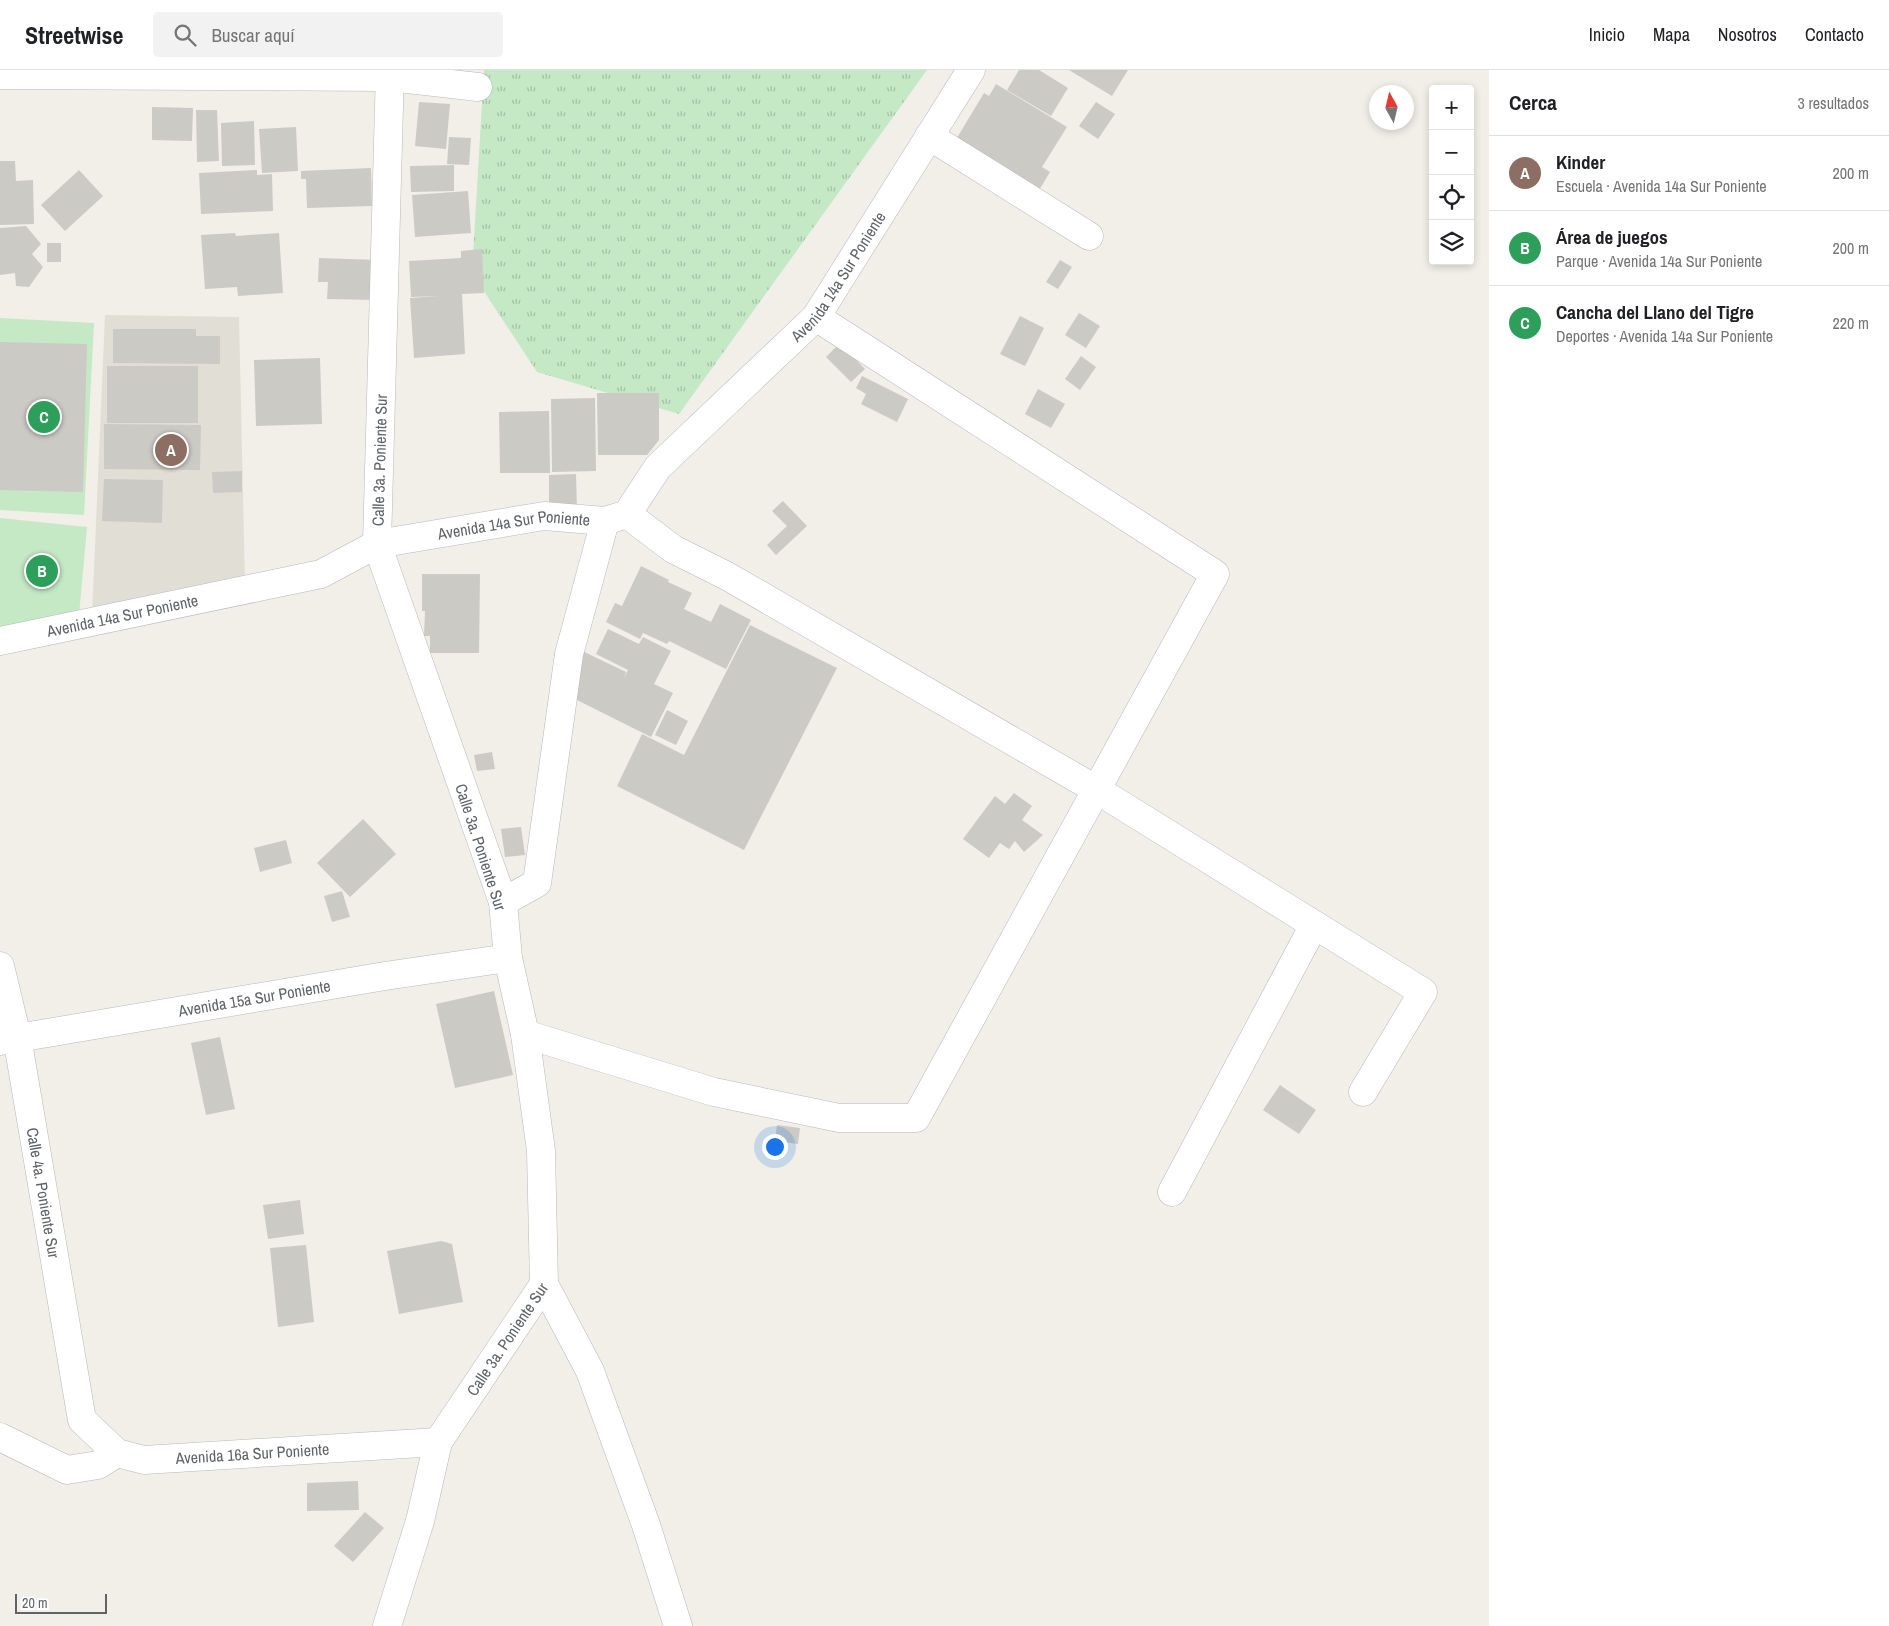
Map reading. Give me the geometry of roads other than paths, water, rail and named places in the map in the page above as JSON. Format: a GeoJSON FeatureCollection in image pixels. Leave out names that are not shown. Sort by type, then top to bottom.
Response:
{"type":"FeatureCollection","features":[{"type":"Feature","properties":{"kind":"street","name":"Avenida 14a Sur Poniente"},"geometry":{"type":"LineString","coordinates":[[0,640],[321,574],[377,544],[544,516],[616,518],[658,467],[816,317],[971,70]]}},
{"type":"Feature","properties":{"kind":"street"},"geometry":{"type":"LineString","coordinates":[[0,75],[390,73],[478,86]]}},
{"type":"Feature","properties":{"kind":"street","name":"Calle 3a. Poniente Sur"},"geometry":{"type":"LineString","coordinates":[[387,1626],[420,1521],[438,1442],[544,1284],[541,1151],[525,1034],[508,958],[503,902],[377,544],[390,73]]}},
{"type":"Feature","properties":{"kind":"street"},"geometry":{"type":"LineString","coordinates":[[929,136],[1089,236]]}},
{"type":"Feature","properties":{"kind":"street"},"geometry":{"type":"LineString","coordinates":[[525,1034],[714,1092],[839,1118],[916,1118],[1215,574],[816,317]]}},
{"type":"Feature","properties":{"kind":"street"},"geometry":{"type":"LineString","coordinates":[[503,902],[536,883],[568,654],[616,518],[728,576],[1097,790],[1423,992],[1363,1092]]}},
{"type":"Feature","properties":{"kind":"street"},"geometry":{"type":"LineString","coordinates":[[1172,1192],[1314,925]]}},
{"type":"Feature","properties":{"kind":"street","name":"Avenida 15a Sur Poniente"},"geometry":{"type":"LineString","coordinates":[[9,1039],[366,979],[508,958]]}},
{"type":"Feature","properties":{"kind":"street","name":"Calle 4a. Poniente Sur"},"geometry":{"type":"LineString","coordinates":[[0,966],[9,1039],[82,1420]]}},
{"type":"Feature","properties":{"kind":"street"},"geometry":{"type":"LineString","coordinates":[[544,1284],[590,1371],[646,1525],[678,1626]]}},
{"type":"Feature","properties":{"kind":"street","name":"Avenida 16a Sur Poniente"},"geometry":{"type":"LineString","coordinates":[[82,1420],[117,1453],[144,1460],[438,1442]]}},
{"type":"Feature","properties":{"kind":"street"},"geometry":{"type":"LineString","coordinates":[[0,1437],[67,1470],[98,1465],[117,1453]]}},
{"type":"Feature","properties":{"kind":"place","name":"Cancha del Llano del Tigre"},"geometry":{"type":"Point","coordinates":[44,417]}},
{"type":"Feature","properties":{"kind":"place","name":"Kinder"},"geometry":{"type":"Point","coordinates":[171,450]}},
{"type":"Feature","properties":{"kind":"place","name":"Área de juegos"},"geometry":{"type":"Point","coordinates":[42,571]}}]}
